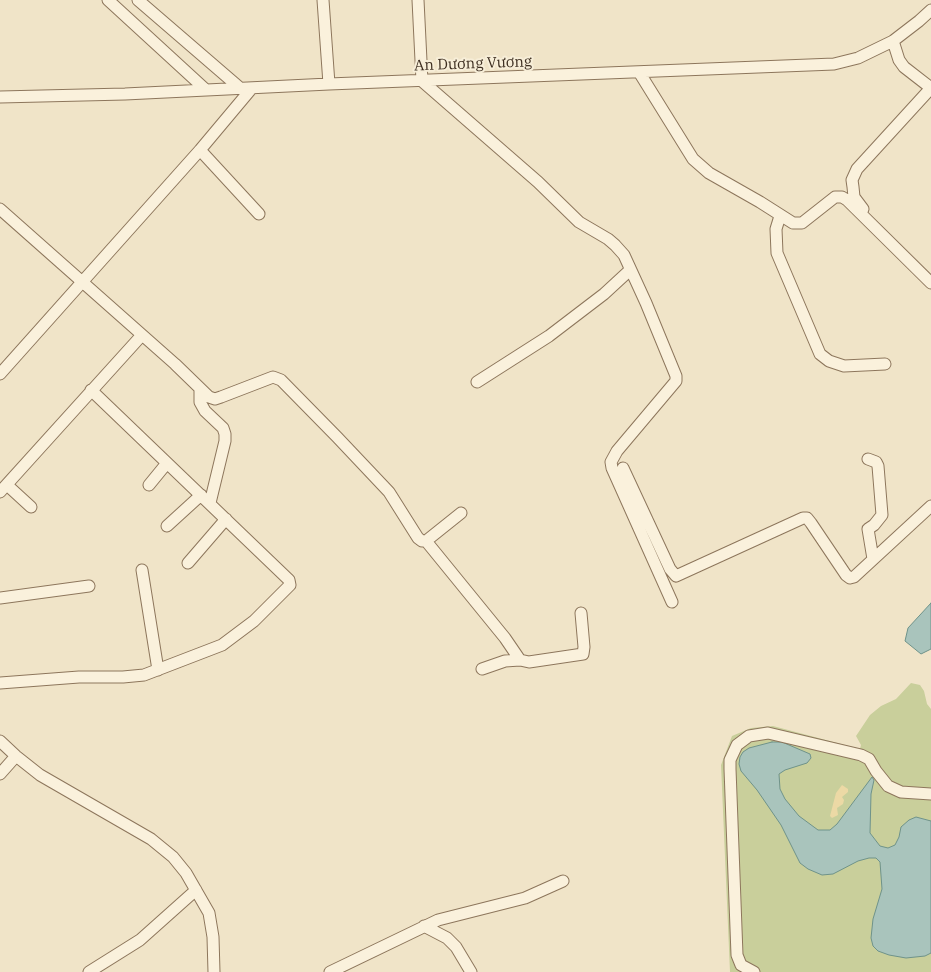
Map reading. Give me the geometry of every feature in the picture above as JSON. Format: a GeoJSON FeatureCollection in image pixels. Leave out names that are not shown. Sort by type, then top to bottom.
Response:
{"type":"FeatureCollection","features":[{"type":"Feature","properties":{"kind":"street"},"geometry":{"type":"LineString","coordinates":[[108,0],[205,89]]}},
{"type":"Feature","properties":{"kind":"street"},"geometry":{"type":"LineString","coordinates":[[0,374],[200,150],[246,88],[138,0]]}},
{"type":"Feature","properties":{"kind":"street"},"geometry":{"type":"LineString","coordinates":[[323,0],[329,84]]}},
{"type":"Feature","properties":{"kind":"street"},"geometry":{"type":"LineString","coordinates":[[418,0],[422,81],[538,182],[579,222],[608,239],[624,255],[676,376],[676,381],[617,451],[611,462],[672,602]]}},
{"type":"Feature","properties":{"kind":"street","name":"An Dương Vương"},"geometry":{"type":"LineString","coordinates":[[0,97],[125,94],[205,89],[834,64],[858,58],[893,41],[920,21],[931,10]]}},
{"type":"Feature","properties":{"kind":"street"},"geometry":{"type":"LineString","coordinates":[[893,41],[899,60],[904,67],[931,88],[857,169],[852,180],[852,187],[854,197],[862,207],[931,276]]}},
{"type":"Feature","properties":{"kind":"street"},"geometry":{"type":"LineString","coordinates":[[639,72],[693,159],[710,173],[793,223],[802,223],[835,197],[842,197],[931,283]]}},
{"type":"Feature","properties":{"kind":"street"},"geometry":{"type":"LineString","coordinates":[[200,150],[259,214]]}},
{"type":"Feature","properties":{"kind":"street"},"geometry":{"type":"LineString","coordinates":[[0,209],[142,335],[209,398],[215,400],[273,377],[276,378],[337,437],[389,492],[418,538],[426,541],[505,638],[520,660]]}},
{"type":"Feature","properties":{"kind":"street"},"geometry":{"type":"LineString","coordinates":[[780,216],[776,229],[777,253],[820,354],[829,361],[844,366],[886,364]]}},
{"type":"Feature","properties":{"kind":"street"},"geometry":{"type":"LineString","coordinates":[[477,382],[549,336],[585,310],[630,270]]}},
{"type":"Feature","properties":{"kind":"street"},"geometry":{"type":"LineString","coordinates":[[31,507],[3,488],[142,335]]}},
{"type":"Feature","properties":{"kind":"street"},"geometry":{"type":"LineString","coordinates":[[200,389],[200,402],[223,428],[225,434],[210,504]]}},
{"type":"Feature","properties":{"kind":"street"},"geometry":{"type":"LineString","coordinates":[[0,683],[79,677],[123,678],[144,675],[222,645],[254,621],[290,586],[289,580],[91,390]]}},
{"type":"Feature","properties":{"kind":"street"},"geometry":{"type":"LineString","coordinates":[[855,531],[868,529],[882,515],[878,466],[876,462],[868,459]]}},
{"type":"Feature","properties":{"kind":"street"},"geometry":{"type":"LineString","coordinates":[[148,485],[167,463]]}},
{"type":"Feature","properties":{"kind":"street"},"geometry":{"type":"LineString","coordinates":[[624,468],[670,569],[676,576],[803,518],[807,518],[846,575],[850,578],[854,577],[931,506]]}},
{"type":"Feature","properties":{"kind":"street"},"geometry":{"type":"LineString","coordinates":[[167,526],[201,494]]}},
{"type":"Feature","properties":{"kind":"street"},"geometry":{"type":"LineString","coordinates":[[426,541],[461,513]]}},
{"type":"Feature","properties":{"kind":"street"},"geometry":{"type":"LineString","coordinates":[[188,563],[226,519]]}},
{"type":"Feature","properties":{"kind":"street"},"geometry":{"type":"LineString","coordinates":[[868,529],[873,559]]}},
{"type":"Feature","properties":{"kind":"street"},"geometry":{"type":"LineString","coordinates":[[142,570],[158,670]]}},
{"type":"Feature","properties":{"kind":"street"},"geometry":{"type":"LineString","coordinates":[[0,598],[89,586]]}},
{"type":"Feature","properties":{"kind":"street"},"geometry":{"type":"LineString","coordinates":[[482,669],[505,661],[520,660],[529,662],[582,654],[584,647],[581,613]]}},
{"type":"Feature","properties":{"kind":"street"},"geometry":{"type":"LineString","coordinates":[[754,972],[741,965],[737,955],[730,769],[730,760],[737,745],[749,736],[768,733],[861,755],[869,759],[876,772],[888,786],[901,792],[931,794]]}},
{"type":"Feature","properties":{"kind":"street"},"geometry":{"type":"LineString","coordinates":[[0,741],[40,774],[151,839],[173,857],[186,873],[209,913],[213,936],[214,972]]}},
{"type":"Feature","properties":{"kind":"street"},"geometry":{"type":"LineString","coordinates":[[0,774],[16,756]]}},
{"type":"Feature","properties":{"kind":"street"},"geometry":{"type":"LineString","coordinates":[[330,972],[438,920],[525,898],[563,881]]}},
{"type":"Feature","properties":{"kind":"street"},"geometry":{"type":"LineString","coordinates":[[89,972],[140,940],[196,890]]}},
{"type":"Feature","properties":{"kind":"street"},"geometry":{"type":"LineString","coordinates":[[424,926],[447,938],[456,947],[471,972]]}},
{"type":"Feature","properties":{"kind":"green space"},"geometry":{"type":"Polygon","coordinates":[[[911,683],[920,685],[924,691],[927,704],[931,709],[931,972],[730,972],[721,765],[732,736],[751,728],[773,726],[860,749],[861,745],[856,736],[870,715],[881,706],[896,699],[911,683]]]}},
{"type":"Feature","properties":{"kind":"sand"},"geometry":{"type":"Polygon","coordinates":[[[842,785],[848,789],[848,792],[842,797],[844,800],[843,804],[837,808],[838,815],[832,818],[830,816],[836,793],[842,785]]]}},
{"type":"Feature","properties":{"kind":"water"},"geometry":{"type":"Polygon","coordinates":[[[931,603],[931,649],[921,654],[905,641],[908,628],[931,603]]]}},
{"type":"Feature","properties":{"kind":"water"},"geometry":{"type":"Polygon","coordinates":[[[772,742],[782,742],[810,754],[811,758],[807,763],[785,770],[779,774],[780,789],[785,799],[799,816],[818,830],[830,830],[837,824],[872,777],[874,780],[871,794],[870,833],[880,846],[888,848],[895,845],[901,827],[909,820],[916,817],[931,821],[931,953],[925,956],[906,958],[878,951],[873,946],[871,938],[873,919],[882,889],[880,862],[876,858],[858,861],[833,874],[822,875],[800,863],[781,825],[757,790],[741,771],[739,764],[743,752],[749,748],[772,742]]]}}]}
